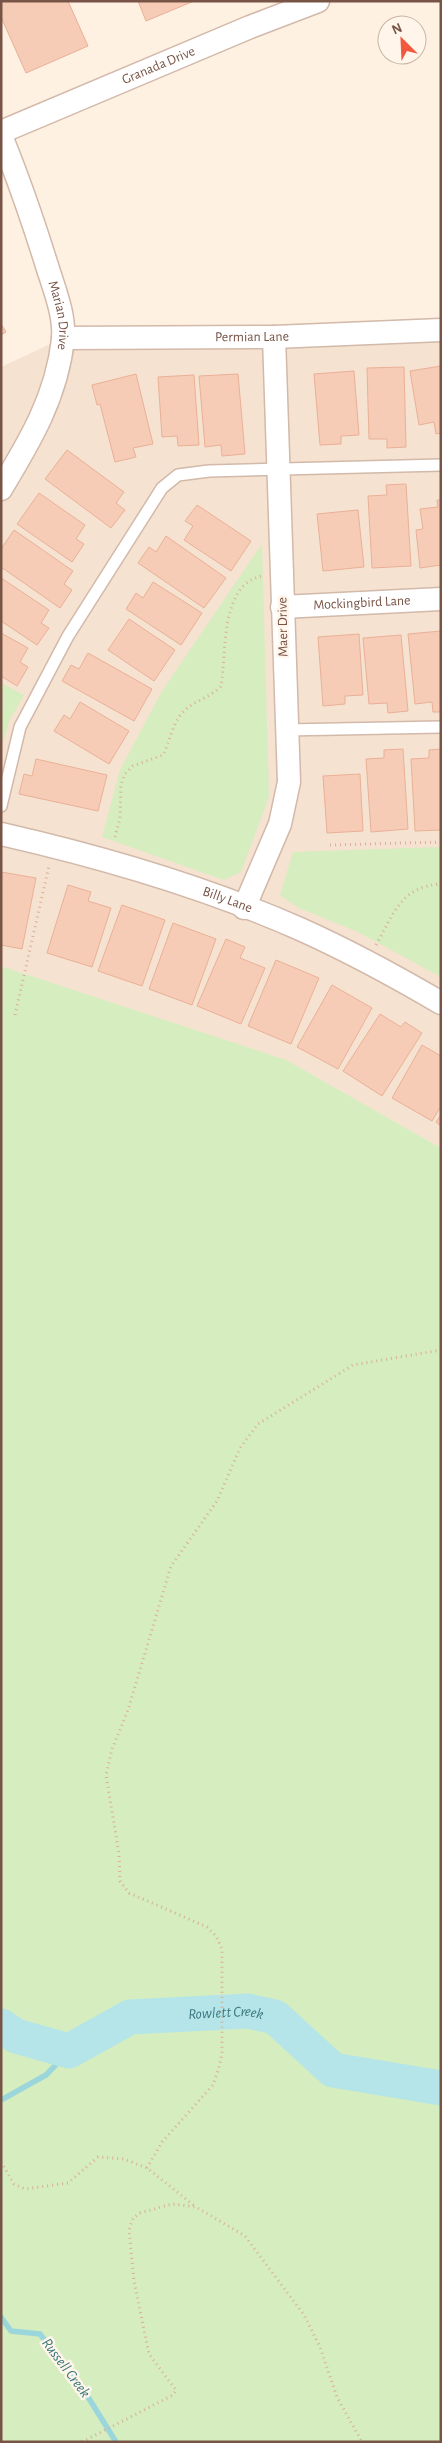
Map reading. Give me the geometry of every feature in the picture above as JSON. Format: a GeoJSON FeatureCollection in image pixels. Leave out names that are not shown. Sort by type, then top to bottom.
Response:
{"type":"FeatureCollection","features":[{"type":"Feature","properties":{"kind":"street","name":"Granada Drive"},"geometry":{"type":"LineString","coordinates":[[1,132],[250,27],[318,1]]}},
{"type":"Feature","properties":{"kind":"street","name":"Marian Drive"},"geometry":{"type":"LineString","coordinates":[[1,136],[26,198],[59,306],[63,338],[52,391],[36,431],[1,489]]}},
{"type":"Feature","properties":{"kind":"street","name":"Permian Lane"},"geometry":{"type":"LineString","coordinates":[[63,338],[274,337],[441,330]]}},
{"type":"Feature","properties":{"kind":"street","name":"Maer Drive"},"geometry":{"type":"LineString","coordinates":[[244,908],[280,824],[289,782],[274,337]]}},
{"type":"Feature","properties":{"kind":"street","name":"Mockingbird Lane"},"geometry":{"type":"LineString","coordinates":[[282,607],[441,598]]}},
{"type":"Feature","properties":{"kind":"street","name":"Billy Lane"},"geometry":{"type":"LineString","coordinates":[[1,834],[54,846],[193,888],[299,929],[378,967],[441,1003]]}},
{"type":"Feature","properties":{"kind":"lane"},"geometry":{"type":"LineString","coordinates":[[1,806],[20,727],[68,636],[162,488],[178,475],[209,470],[441,465]]}},
{"type":"Feature","properties":{"kind":"lane"},"geometry":{"type":"LineString","coordinates":[[286,730],[441,727]]}},
{"type":"Feature","properties":{"kind":"path"},"geometry":{"type":"LineString","coordinates":[[115,837],[120,818],[121,785],[125,774],[133,766],[163,755],[177,719],[184,711],[212,696],[221,686],[224,635],[232,607],[242,587],[251,578],[265,575]]}},
{"type":"Feature","properties":{"kind":"path"},"geometry":{"type":"LineString","coordinates":[[330,845],[441,842]]}},
{"type":"Feature","properties":{"kind":"path"},"geometry":{"type":"LineString","coordinates":[[15,1015],[50,863]]}},
{"type":"Feature","properties":{"kind":"path"},"geometry":{"type":"LineString","coordinates":[[376,946],[398,907],[410,892],[425,885],[441,884]]}},
{"type":"Feature","properties":{"kind":"path"},"geometry":{"type":"LineString","coordinates":[[147,2168],[162,2142],[213,2085],[222,2054],[222,1950],[216,1936],[207,1927],[129,1893],[120,1880],[119,1854],[106,1775],[112,1750],[128,1710],[170,1566],[217,1501],[240,1448],[258,1424],[353,1365],[441,1350]]}},
{"type":"Feature","properties":{"kind":"path"},"geometry":{"type":"LineString","coordinates":[[1,2162],[14,2184],[25,2189],[68,2183],[98,2157],[124,2158],[147,2168],[196,2206],[245,2236],[304,2315],[320,2347],[337,2396],[362,2442]]}},
{"type":"Feature","properties":{"kind":"path"},"geometry":{"type":"LineString","coordinates":[[82,2442],[173,2395],[176,2390],[149,2354],[134,2281],[129,2230],[133,2218],[149,2209],[172,2204],[196,2206]]}},
{"type":"Feature","properties":{"kind":"shaded area"},"geometry":{"type":"Polygon","coordinates":[[[441,330],[441,1148],[286,1061],[1,966],[1,367],[63,338],[441,330]]]}},
{"type":"Feature","properties":{"kind":"green space"},"geometry":{"type":"Polygon","coordinates":[[[262,544],[269,797],[241,872],[224,880],[102,837],[120,770],[162,691],[262,544]]]}},
{"type":"Feature","properties":{"kind":"green space"},"geometry":{"type":"Polygon","coordinates":[[[1,683],[24,695],[9,721],[4,740],[1,740],[1,683]]]}},
{"type":"Feature","properties":{"kind":"green space"},"geometry":{"type":"Polygon","coordinates":[[[441,847],[441,977],[358,932],[299,908],[280,895],[293,852],[441,847]]]}},
{"type":"Feature","properties":{"kind":"green space"},"geometry":{"type":"Polygon","coordinates":[[[1,966],[286,1060],[441,1148],[441,2442],[1,2442],[1,966]]]}},
{"type":"Feature","properties":{"kind":"building"},"geometry":{"type":"Polygon","coordinates":[[[1,1],[68,1],[88,46],[26,73],[1,17],[1,1]]]}},
{"type":"Feature","properties":{"kind":"building"},"geometry":{"type":"Polygon","coordinates":[[[138,1],[194,1],[146,21],[138,1]]]}},
{"type":"Feature","properties":{"kind":"building"},"geometry":{"type":"Polygon","coordinates":[[[1,324],[6,332],[1,335],[1,324]]]}},
{"type":"Feature","properties":{"kind":"building"},"geometry":{"type":"Polygon","coordinates":[[[441,366],[441,433],[436,434],[434,422],[419,425],[410,371],[441,366]]]}},
{"type":"Feature","properties":{"kind":"building"},"geometry":{"type":"Polygon","coordinates":[[[404,367],[406,447],[387,448],[387,439],[369,439],[367,368],[404,367]]]}},
{"type":"Feature","properties":{"kind":"building"},"geometry":{"type":"Polygon","coordinates":[[[354,371],[359,435],[341,436],[341,444],[320,445],[314,374],[354,371]]]}},
{"type":"Feature","properties":{"kind":"building"},"geometry":{"type":"Polygon","coordinates":[[[136,374],[153,444],[133,448],[136,457],[115,462],[100,404],[97,405],[92,385],[136,374]]]}},
{"type":"Feature","properties":{"kind":"building"},"geometry":{"type":"Polygon","coordinates":[[[238,374],[245,454],[222,456],[221,445],[205,447],[199,376],[238,374]]]}},
{"type":"Feature","properties":{"kind":"building"},"geometry":{"type":"Polygon","coordinates":[[[194,375],[199,445],[178,446],[177,436],[162,437],[158,377],[194,375]]]}},
{"type":"Feature","properties":{"kind":"building"},"geometry":{"type":"Polygon","coordinates":[[[67,450],[124,492],[116,503],[125,510],[111,528],[45,479],[67,450]]]}},
{"type":"Feature","properties":{"kind":"building"},"geometry":{"type":"Polygon","coordinates":[[[406,484],[411,566],[372,568],[368,496],[387,495],[386,485],[406,484]]]}},
{"type":"Feature","properties":{"kind":"building"},"geometry":{"type":"Polygon","coordinates":[[[39,493],[85,525],[76,539],[84,544],[72,562],[17,524],[39,493]]]}},
{"type":"Feature","properties":{"kind":"building"},"geometry":{"type":"Polygon","coordinates":[[[437,500],[441,500],[441,565],[420,568],[416,530],[423,529],[420,509],[438,507],[437,500]]]}},
{"type":"Feature","properties":{"kind":"building"},"geometry":{"type":"Polygon","coordinates":[[[197,505],[251,541],[231,571],[184,540],[193,526],[185,521],[197,505]]]}},
{"type":"Feature","properties":{"kind":"building"},"geometry":{"type":"Polygon","coordinates":[[[358,510],[364,567],[323,571],[317,514],[358,510]]]}},
{"type":"Feature","properties":{"kind":"building"},"geometry":{"type":"Polygon","coordinates":[[[14,530],[73,571],[64,584],[72,590],[60,608],[1,567],[1,549],[14,530]]]}},
{"type":"Feature","properties":{"kind":"building"},"geometry":{"type":"Polygon","coordinates":[[[166,536],[226,578],[204,608],[138,563],[149,547],[156,552],[166,536]]]}},
{"type":"Feature","properties":{"kind":"building"},"geometry":{"type":"Polygon","coordinates":[[[1,578],[49,610],[41,623],[49,628],[37,645],[1,621],[1,578]]]}},
{"type":"Feature","properties":{"kind":"building"},"geometry":{"type":"Polygon","coordinates":[[[153,582],[202,613],[181,645],[126,609],[136,593],[143,598],[153,582]]]}},
{"type":"Feature","properties":{"kind":"building"},"geometry":{"type":"Polygon","coordinates":[[[129,619],[175,650],[154,681],[108,650],[129,619]]]}},
{"type":"Feature","properties":{"kind":"building"},"geometry":{"type":"Polygon","coordinates":[[[441,631],[441,712],[433,712],[432,702],[415,704],[408,634],[441,631]]]}},
{"type":"Feature","properties":{"kind":"building"},"geometry":{"type":"Polygon","coordinates":[[[1,633],[28,648],[20,662],[28,667],[17,686],[1,676],[1,633]]]}},
{"type":"Feature","properties":{"kind":"building"},"geometry":{"type":"Polygon","coordinates":[[[359,634],[363,695],[345,696],[345,704],[323,706],[318,637],[359,634]]]}},
{"type":"Feature","properties":{"kind":"building"},"geometry":{"type":"Polygon","coordinates":[[[401,635],[408,711],[388,713],[387,703],[369,704],[363,638],[401,635]]]}},
{"type":"Feature","properties":{"kind":"building"},"geometry":{"type":"Polygon","coordinates":[[[88,653],[152,689],[134,721],[62,681],[71,665],[79,669],[88,653]]]}},
{"type":"Feature","properties":{"kind":"building"},"geometry":{"type":"Polygon","coordinates":[[[80,702],[129,731],[109,764],[54,731],[64,715],[70,719],[80,702]]]}},
{"type":"Feature","properties":{"kind":"building"},"geometry":{"type":"Polygon","coordinates":[[[403,749],[408,829],[371,832],[366,759],[384,758],[384,750],[403,749]]]}},
{"type":"Feature","properties":{"kind":"building"},"geometry":{"type":"Polygon","coordinates":[[[441,749],[441,830],[415,831],[411,759],[429,758],[429,750],[441,749]]]}},
{"type":"Feature","properties":{"kind":"building"},"geometry":{"type":"Polygon","coordinates":[[[36,759],[107,775],[98,811],[19,794],[24,774],[32,776],[36,759]]]}},
{"type":"Feature","properties":{"kind":"building"},"geometry":{"type":"Polygon","coordinates":[[[360,774],[363,831],[327,833],[323,776],[360,774]]]}},
{"type":"Feature","properties":{"kind":"building"},"geometry":{"type":"Polygon","coordinates":[[[1,872],[36,878],[22,949],[1,945],[1,872]]]}},
{"type":"Feature","properties":{"kind":"building"},"geometry":{"type":"Polygon","coordinates":[[[68,885],[91,892],[88,901],[111,908],[92,967],[47,953],[68,885]]]}},
{"type":"Feature","properties":{"kind":"building"},"geometry":{"type":"Polygon","coordinates":[[[122,905],[165,920],[142,986],[98,971],[122,905]]]}},
{"type":"Feature","properties":{"kind":"building"},"geometry":{"type":"Polygon","coordinates":[[[173,923],[216,939],[192,1005],[149,989],[173,923]]]}},
{"type":"Feature","properties":{"kind":"building"},"geometry":{"type":"Polygon","coordinates":[[[226,939],[245,947],[240,958],[265,968],[241,1024],[197,1006],[226,939]]]}},
{"type":"Feature","properties":{"kind":"building"},"geometry":{"type":"Polygon","coordinates":[[[276,960],[319,978],[291,1044],[248,1026],[276,960]]]}},
{"type":"Feature","properties":{"kind":"building"},"geometry":{"type":"Polygon","coordinates":[[[332,985],[372,1008],[338,1069],[297,1047],[332,985]]]}},
{"type":"Feature","properties":{"kind":"building"},"geometry":{"type":"Polygon","coordinates":[[[380,1014],[401,1027],[405,1022],[422,1033],[382,1096],[343,1071],[380,1014]]]}},
{"type":"Feature","properties":{"kind":"building"},"geometry":{"type":"Polygon","coordinates":[[[422,1045],[441,1056],[441,1106],[432,1121],[392,1098],[422,1045]]]}},
{"type":"Feature","properties":{"kind":"building"},"geometry":{"type":"Polygon","coordinates":[[[441,1115],[441,1126],[436,1122],[441,1115]]]}},
{"type":"Feature","properties":{"kind":"waterway","name":"Rowlett Creek"},"geometry":{"type":"LineString","coordinates":[[1,2026],[16,2036],[69,2051],[130,2017],[248,2011],[275,2017],[333,2070],[441,2088]]}},
{"type":"Feature","properties":{"kind":"waterway","name":"Russell Creek"},"geometry":{"type":"LineString","coordinates":[[1,2100],[46,2075],[69,2051]]}},
{"type":"Feature","properties":{"kind":"waterway","name":"Russell Creek"},"geometry":{"type":"LineString","coordinates":[[1,2317],[11,2331],[40,2334],[85,2392],[116,2442]]}}]}
